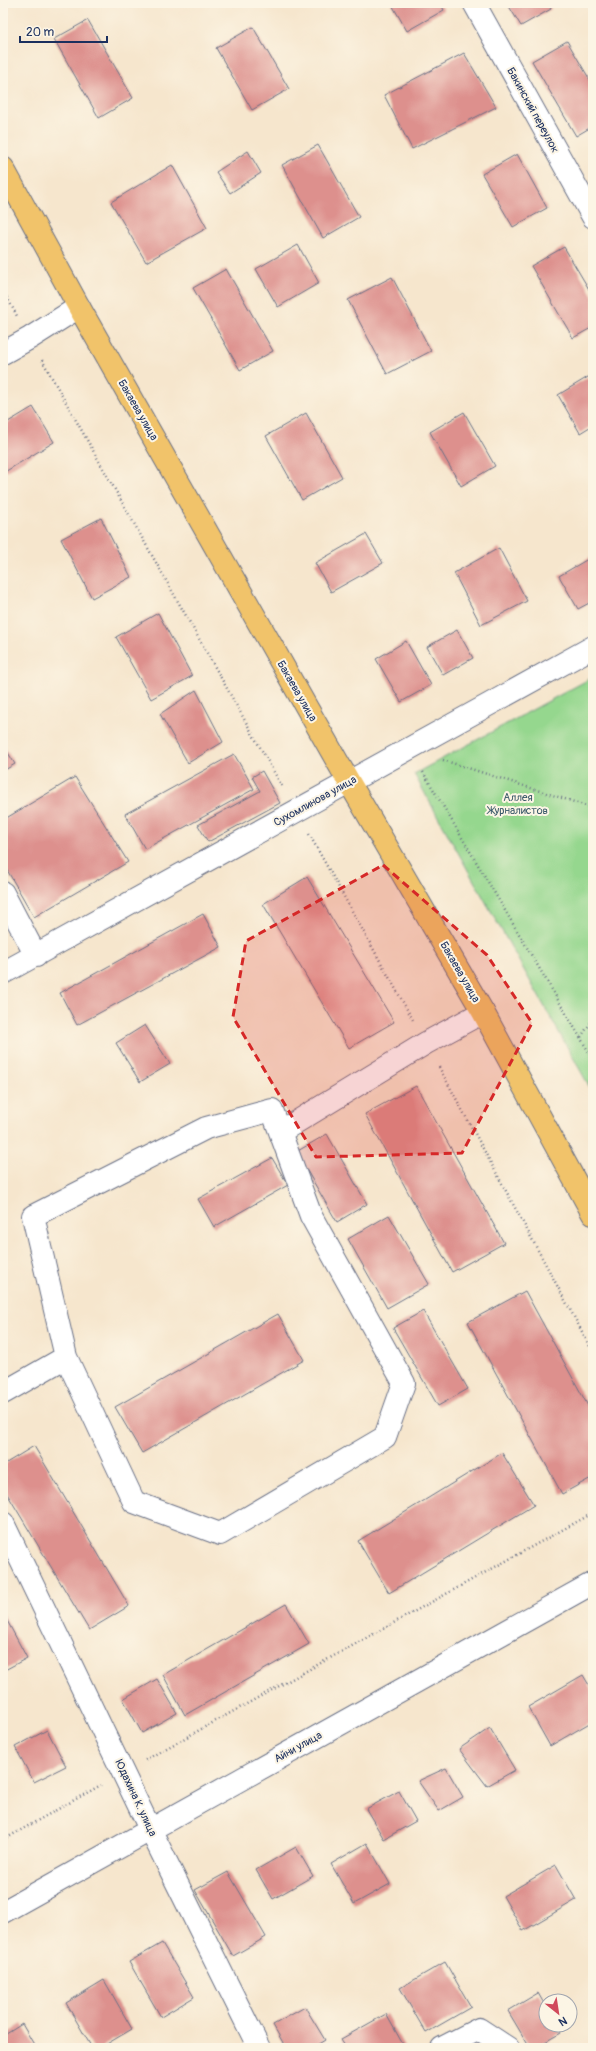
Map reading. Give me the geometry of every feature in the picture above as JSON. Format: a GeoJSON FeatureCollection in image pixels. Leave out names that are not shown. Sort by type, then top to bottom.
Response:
{"type":"FeatureCollection","features":[{"type":"Feature","properties":{"kind":"main road","name":"Бакаева улица"},"geometry":{"type":"LineString","coordinates":[[3,168],[79,307],[349,782],[483,1012],[593,1214]]}},
{"type":"Feature","properties":{"kind":"street","name":"Бакинский переулок"},"geometry":{"type":"LineString","coordinates":[[474,3],[593,217]]}},
{"type":"Feature","properties":{"kind":"street"},"geometry":{"type":"LineString","coordinates":[[3,353],[79,307]]}},
{"type":"Feature","properties":{"kind":"street","name":"Сухомлинова улица"},"geometry":{"type":"LineString","coordinates":[[3,973],[593,647]]}},
{"type":"Feature","properties":{"kind":"street"},"geometry":{"type":"LineString","coordinates":[[3,893],[36,956]]}},
{"type":"Feature","properties":{"kind":"street"},"geometry":{"type":"LineString","coordinates":[[280,1132],[426,1043],[483,1012]]}},
{"type":"Feature","properties":{"kind":"street"},"geometry":{"type":"LineString","coordinates":[[272,1110],[311,1216],[404,1382],[385,1437],[220,1534],[134,1502],[66,1357],[33,1216],[206,1128],[272,1110]]}},
{"type":"Feature","properties":{"kind":"street"},"geometry":{"type":"LineString","coordinates":[[3,1393],[66,1357]]}},
{"type":"Feature","properties":{"kind":"street","name":"Юдахина К. улица"},"geometry":{"type":"LineString","coordinates":[[3,1523],[9,1549],[124,1772],[150,1829],[259,2048]]}},
{"type":"Feature","properties":{"kind":"street","name":"Айни улица"},"geometry":{"type":"LineString","coordinates":[[3,1912],[593,1584]]}},
{"type":"Feature","properties":{"kind":"street"},"geometry":{"type":"LineString","coordinates":[[442,2048],[479,2029],[508,2048]]}},
{"type":"Feature","properties":{"kind":"path"},"geometry":{"type":"LineString","coordinates":[[409,749],[593,808]]}},
{"type":"Feature","properties":{"kind":"path"},"geometry":{"type":"LineString","coordinates":[[409,749],[593,1059]]}},
{"type":"Feature","properties":{"kind":"path"},"geometry":{"type":"LineString","coordinates":[[581,1037],[593,1019]]}},
{"type":"Feature","properties":{"kind":"path"},"geometry":{"type":"LineString","coordinates":[[3,1840],[593,1513]]}},
{"type":"Feature","properties":{"kind":"highlighted area"},"geometry":{"type":"Polygon","coordinates":[[[383,865],[487,955],[532,1023],[462,1153],[316,1157],[233,1017],[246,941],[383,865]]]}},
{"type":"Feature","properties":{"kind":"green space","name":"Аллея Журналистов"},"geometry":{"type":"Polygon","coordinates":[[[593,677],[593,1093],[414,774],[593,677]]]}},
{"type":"Feature","properties":{"kind":"building"},"geometry":{"type":"Polygon","coordinates":[[[391,3],[440,3],[444,10],[407,31],[391,3]]]}},
{"type":"Feature","properties":{"kind":"building"},"geometry":{"type":"Polygon","coordinates":[[[507,3],[548,3],[551,9],[521,26],[507,3]]]}},
{"type":"Feature","properties":{"kind":"building"},"geometry":{"type":"Polygon","coordinates":[[[88,20],[133,98],[99,118],[54,39],[88,20]]]}},
{"type":"Feature","properties":{"kind":"building"},"geometry":{"type":"Polygon","coordinates":[[[253,27],[289,89],[252,110],[216,48],[253,27]]]}},
{"type":"Feature","properties":{"kind":"building"},"geometry":{"type":"Polygon","coordinates":[[[567,41],[593,85],[593,126],[576,136],[532,61],[567,41]]]}},
{"type":"Feature","properties":{"kind":"building"},"geometry":{"type":"Polygon","coordinates":[[[464,53],[496,107],[412,149],[384,95],[464,53]]]}},
{"type":"Feature","properties":{"kind":"building"},"geometry":{"type":"Polygon","coordinates":[[[318,145],[359,217],[323,238],[282,165],[318,145]]]}},
{"type":"Feature","properties":{"kind":"building"},"geometry":{"type":"Polygon","coordinates":[[[248,151],[261,173],[230,193],[216,172],[248,151]]]}},
{"type":"Feature","properties":{"kind":"building"},"geometry":{"type":"Polygon","coordinates":[[[517,154],[547,208],[513,227],[482,174],[517,154]]]}},
{"type":"Feature","properties":{"kind":"building"},"geometry":{"type":"Polygon","coordinates":[[[172,165],[207,228],[146,262],[111,202],[172,165]]]}},
{"type":"Feature","properties":{"kind":"building"},"geometry":{"type":"Polygon","coordinates":[[[298,245],[319,283],[278,307],[256,269],[298,245]]]}},
{"type":"Feature","properties":{"kind":"building"},"geometry":{"type":"Polygon","coordinates":[[[564,247],[593,296],[593,327],[573,338],[531,266],[564,247]]]}},
{"type":"Feature","properties":{"kind":"building"},"geometry":{"type":"Polygon","coordinates":[[[226,269],[273,351],[240,370],[193,288],[226,269]]]}},
{"type":"Feature","properties":{"kind":"building"},"geometry":{"type":"Polygon","coordinates":[[[392,277],[431,351],[387,374],[348,300],[392,277]]]}},
{"type":"Feature","properties":{"kind":"building"},"geometry":{"type":"Polygon","coordinates":[[[593,374],[593,425],[580,433],[558,395],[593,374]]]}},
{"type":"Feature","properties":{"kind":"building"},"geometry":{"type":"Polygon","coordinates":[[[33,407],[54,442],[3,473],[3,425],[33,407]]]}},
{"type":"Feature","properties":{"kind":"building"},"geometry":{"type":"Polygon","coordinates":[[[464,412],[495,466],[461,486],[430,432],[464,412]]]}},
{"type":"Feature","properties":{"kind":"building"},"geometry":{"type":"Polygon","coordinates":[[[306,413],[342,477],[302,500],[266,436],[306,413]]]}},
{"type":"Feature","properties":{"kind":"building"},"geometry":{"type":"Polygon","coordinates":[[[101,518],[131,577],[92,598],[61,539],[101,518]]]}},
{"type":"Feature","properties":{"kind":"building"},"geometry":{"type":"Polygon","coordinates":[[[366,534],[383,563],[331,592],[315,563],[366,534]]]}},
{"type":"Feature","properties":{"kind":"building"},"geometry":{"type":"Polygon","coordinates":[[[499,548],[527,601],[481,625],[454,573],[499,548]]]}},
{"type":"Feature","properties":{"kind":"building"},"geometry":{"type":"Polygon","coordinates":[[[593,556],[593,601],[578,609],[559,576],[593,556]]]}},
{"type":"Feature","properties":{"kind":"building"},"geometry":{"type":"Polygon","coordinates":[[[158,613],[192,676],[151,699],[116,637],[158,613]]]}},
{"type":"Feature","properties":{"kind":"building"},"geometry":{"type":"Polygon","coordinates":[[[457,630],[473,658],[443,675],[427,647],[457,630]]]}},
{"type":"Feature","properties":{"kind":"building"},"geometry":{"type":"Polygon","coordinates":[[[406,641],[431,685],[401,702],[376,659],[406,641]]]}},
{"type":"Feature","properties":{"kind":"building"},"geometry":{"type":"Polygon","coordinates":[[[196,690],[223,742],[188,763],[160,714],[196,690]]]}},
{"type":"Feature","properties":{"kind":"building"},"geometry":{"type":"Polygon","coordinates":[[[3,745],[15,764],[3,771],[3,745]]]}},
{"type":"Feature","properties":{"kind":"building"},"geometry":{"type":"Polygon","coordinates":[[[234,754],[254,789],[145,849],[125,814],[234,754]]]}},
{"type":"Feature","properties":{"kind":"building"},"geometry":{"type":"Polygon","coordinates":[[[262,771],[280,803],[208,842],[198,825],[260,791],[252,777],[262,771]]]}},
{"type":"Feature","properties":{"kind":"building"},"geometry":{"type":"Polygon","coordinates":[[[75,777],[128,862],[34,917],[3,863],[3,820],[75,777]]]}},
{"type":"Feature","properties":{"kind":"building"},"geometry":{"type":"Polygon","coordinates":[[[307,877],[394,1022],[349,1048],[263,904],[307,877]]]}},
{"type":"Feature","properties":{"kind":"building"},"geometry":{"type":"Polygon","coordinates":[[[203,914],[221,947],[77,1025],[60,993],[203,914]]]}},
{"type":"Feature","properties":{"kind":"building"},"geometry":{"type":"Polygon","coordinates":[[[145,1025],[170,1064],[140,1082],[116,1043],[145,1025]]]}},
{"type":"Feature","properties":{"kind":"building"},"geometry":{"type":"Polygon","coordinates":[[[416,1086],[504,1243],[452,1272],[365,1114],[416,1086]]]}},
{"type":"Feature","properties":{"kind":"building"},"geometry":{"type":"Polygon","coordinates":[[[327,1134],[367,1204],[337,1222],[296,1152],[327,1134]]]}},
{"type":"Feature","properties":{"kind":"building"},"geometry":{"type":"Polygon","coordinates":[[[272,1158],[288,1185],[214,1227],[198,1199],[272,1158]]]}},
{"type":"Feature","properties":{"kind":"building"},"geometry":{"type":"Polygon","coordinates":[[[389,1215],[429,1284],[387,1308],[348,1239],[389,1215]]]}},
{"type":"Feature","properties":{"kind":"building"},"geometry":{"type":"Polygon","coordinates":[[[525,1291],[593,1415],[593,1477],[562,1494],[468,1322],[525,1291]]]}},
{"type":"Feature","properties":{"kind":"building"},"geometry":{"type":"Polygon","coordinates":[[[423,1311],[468,1389],[438,1406],[393,1328],[423,1311]]]}},
{"type":"Feature","properties":{"kind":"building"},"geometry":{"type":"Polygon","coordinates":[[[278,1314],[304,1360],[142,1453],[115,1407],[278,1314]]]}},
{"type":"Feature","properties":{"kind":"building"},"geometry":{"type":"Polygon","coordinates":[[[34,1446],[129,1606],[89,1630],[3,1487],[3,1465],[34,1446]]]}},
{"type":"Feature","properties":{"kind":"building"},"geometry":{"type":"Polygon","coordinates":[[[502,1453],[534,1505],[389,1593],[358,1541],[502,1453]]]}},
{"type":"Feature","properties":{"kind":"building"},"geometry":{"type":"Polygon","coordinates":[[[286,1604],[309,1644],[185,1715],[163,1675],[286,1604]]]}},
{"type":"Feature","properties":{"kind":"building"},"geometry":{"type":"Polygon","coordinates":[[[3,1613],[27,1658],[3,1671],[3,1613]]]}},
{"type":"Feature","properties":{"kind":"building"},"geometry":{"type":"Polygon","coordinates":[[[583,1675],[593,1692],[593,1721],[550,1746],[528,1707],[583,1675]]]}},
{"type":"Feature","properties":{"kind":"building"},"geometry":{"type":"Polygon","coordinates":[[[157,1679],[177,1713],[142,1733],[123,1699],[157,1679]]]}},
{"type":"Feature","properties":{"kind":"building"},"geometry":{"type":"Polygon","coordinates":[[[490,1728],[515,1770],[487,1786],[459,1749],[490,1728]]]}},
{"type":"Feature","properties":{"kind":"building"},"geometry":{"type":"Polygon","coordinates":[[[47,1730],[66,1766],[34,1782],[15,1747],[47,1730]]]}},
{"type":"Feature","properties":{"kind":"building"},"geometry":{"type":"Polygon","coordinates":[[[446,1768],[463,1797],[439,1811],[418,1781],[446,1768]]]}},
{"type":"Feature","properties":{"kind":"building"},"geometry":{"type":"Polygon","coordinates":[[[399,1791],[416,1821],[384,1839],[366,1809],[399,1791]]]}},
{"type":"Feature","properties":{"kind":"building"},"geometry":{"type":"Polygon","coordinates":[[[367,1843],[390,1884],[354,1904],[331,1864],[367,1843]]]}},
{"type":"Feature","properties":{"kind":"building"},"geometry":{"type":"Polygon","coordinates":[[[296,1847],[313,1876],[273,1899],[256,1870],[296,1847]]]}},
{"type":"Feature","properties":{"kind":"building"},"geometry":{"type":"Polygon","coordinates":[[[556,1865],[576,1900],[523,1931],[503,1896],[556,1865]]]}},
{"type":"Feature","properties":{"kind":"building"},"geometry":{"type":"Polygon","coordinates":[[[228,1872],[266,1937],[233,1956],[195,1890],[228,1872]]]}},
{"type":"Feature","properties":{"kind":"building"},"geometry":{"type":"Polygon","coordinates":[[[162,1943],[194,1997],[161,2017],[129,1962],[162,1943]]]}},
{"type":"Feature","properties":{"kind":"building"},"geometry":{"type":"Polygon","coordinates":[[[445,1962],[471,2007],[426,2033],[400,1988],[445,1962]]]}},
{"type":"Feature","properties":{"kind":"building"},"geometry":{"type":"Polygon","coordinates":[[[104,1980],[132,2029],[100,2048],[92,2048],[66,2003],[104,1980]]]}},
{"type":"Feature","properties":{"kind":"building"},"geometry":{"type":"Polygon","coordinates":[[[538,1993],[538,2033],[561,2033],[534,2048],[530,2048],[508,2011],[538,1993]]]}},
{"type":"Feature","properties":{"kind":"building"},"geometry":{"type":"Polygon","coordinates":[[[305,2007],[325,2040],[312,2048],[286,2048],[273,2025],[305,2007]]]}},
{"type":"Feature","properties":{"kind":"building"},"geometry":{"type":"Polygon","coordinates":[[[386,2014],[405,2048],[347,2048],[341,2039],[386,2014]]]}},
{"type":"Feature","properties":{"kind":"building"},"geometry":{"type":"Polygon","coordinates":[[[22,2024],[36,2048],[3,2048],[3,2036],[22,2024]]]}}]}
